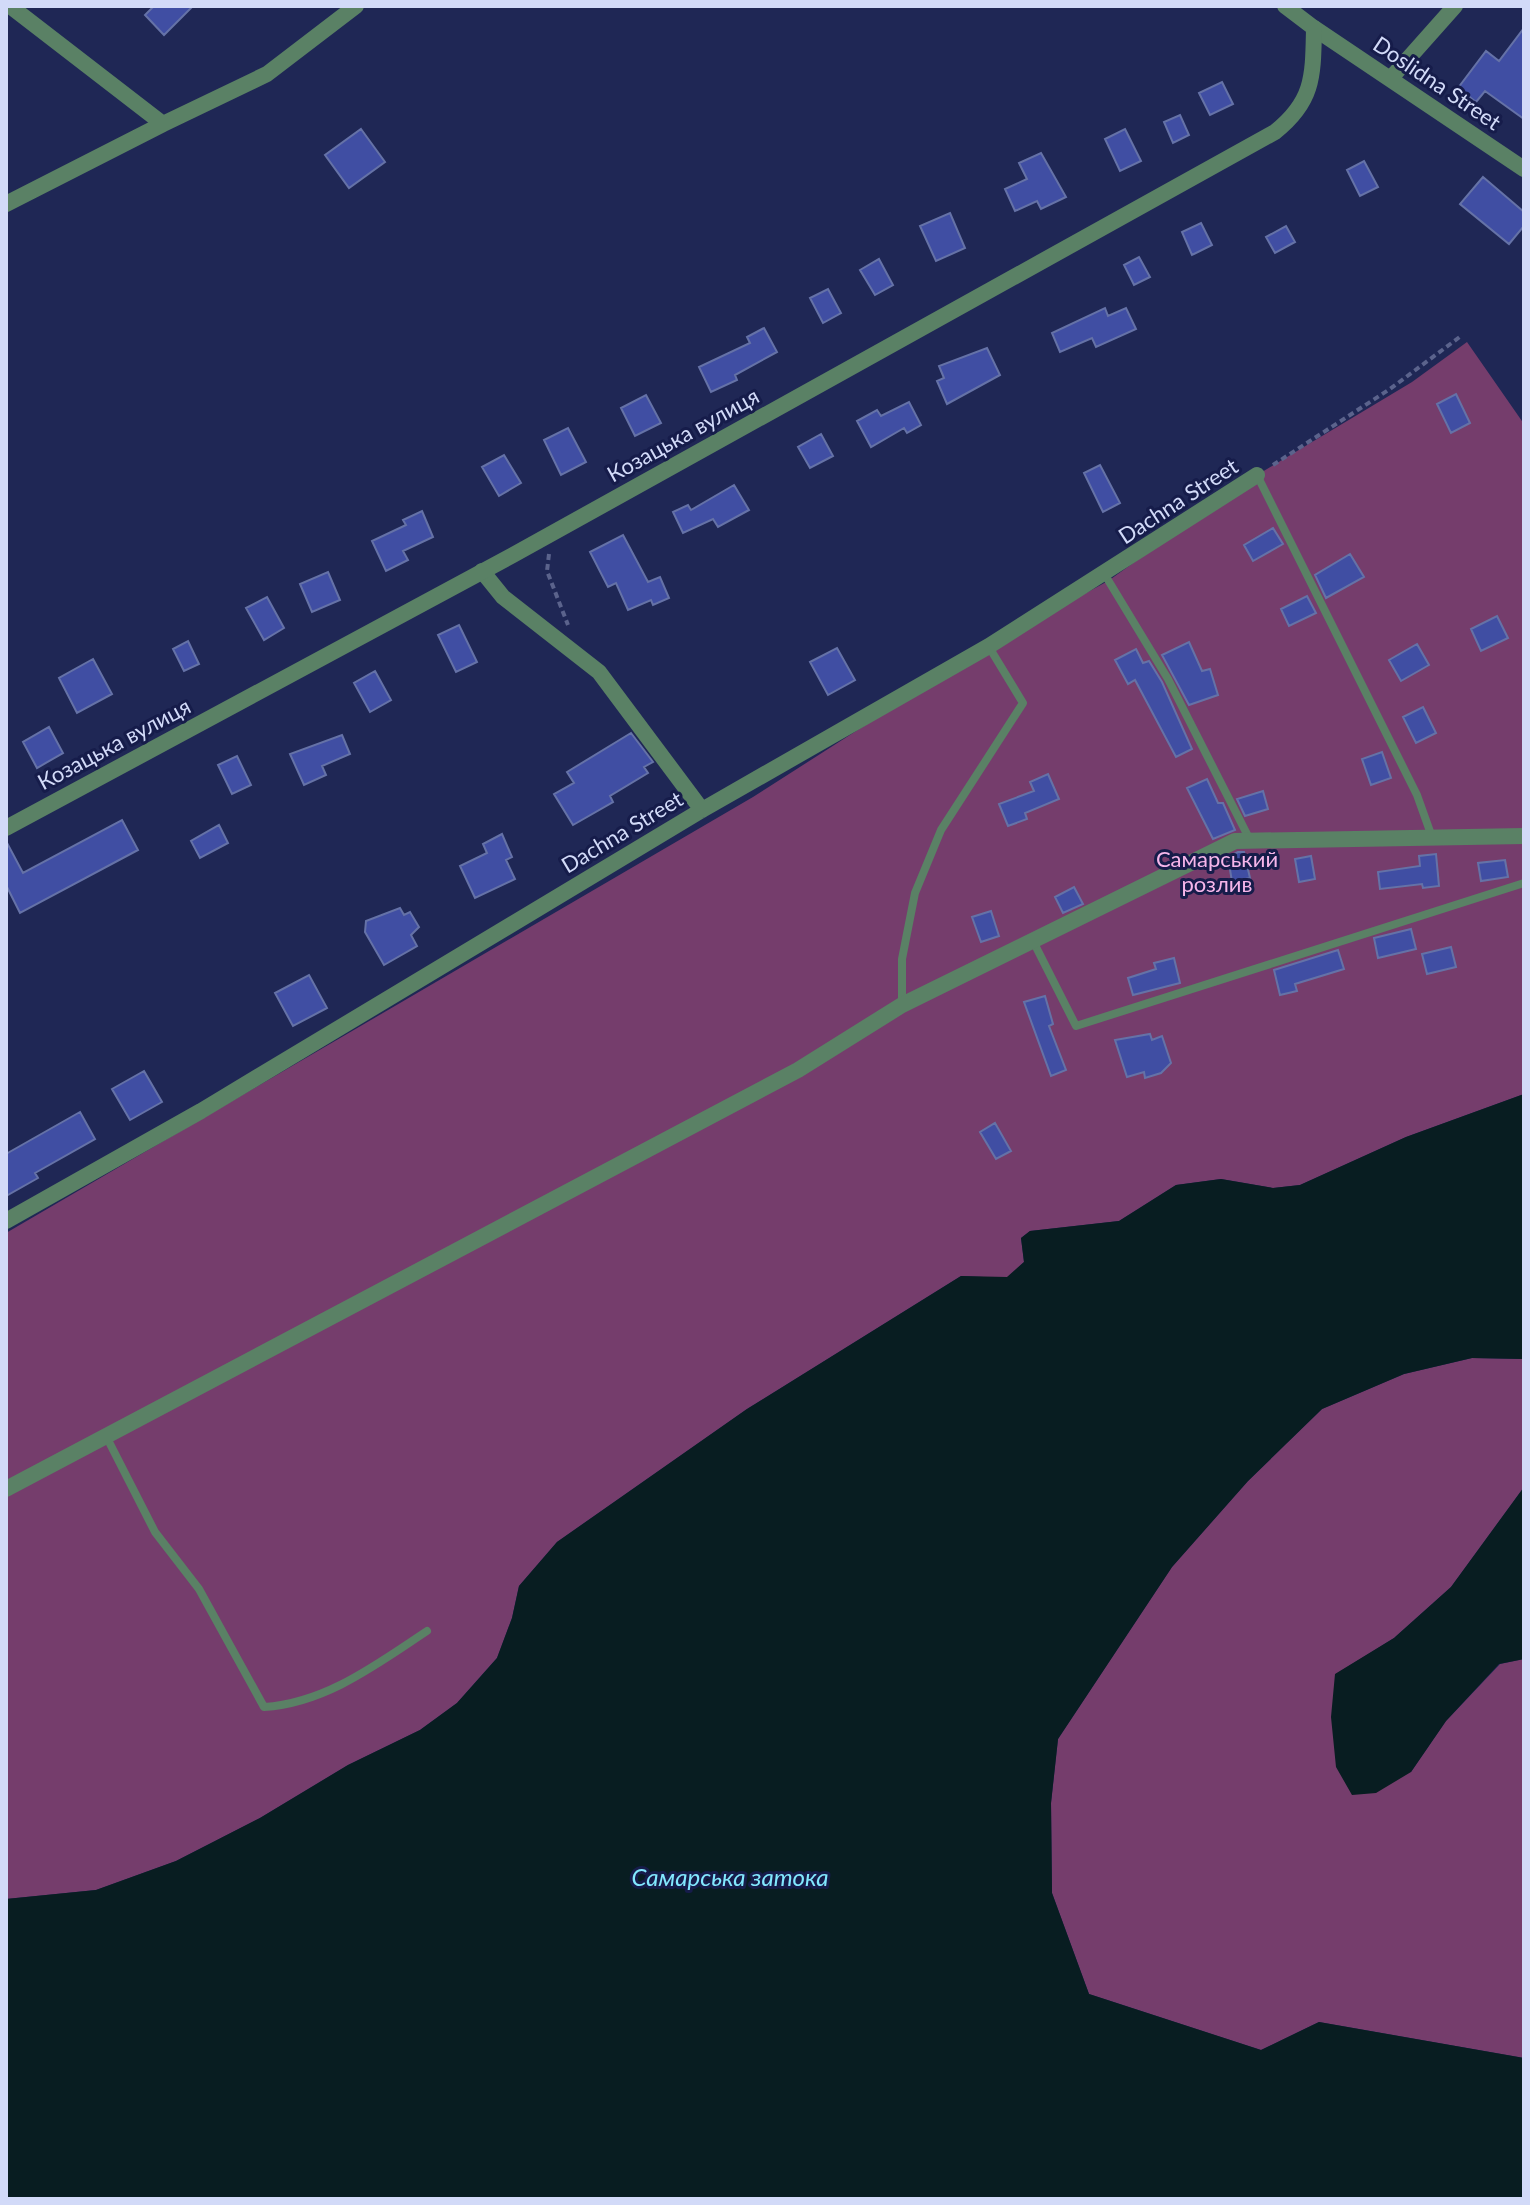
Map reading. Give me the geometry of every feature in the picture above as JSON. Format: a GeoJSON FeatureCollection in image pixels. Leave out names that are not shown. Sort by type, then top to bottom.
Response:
{"type":"FeatureCollection","features":[{"type":"Feature","properties":{"kind":"street"},"geometry":{"type":"LineString","coordinates":[[10,6],[163,124]]}},
{"type":"Feature","properties":{"kind":"street"},"geometry":{"type":"LineString","coordinates":[[6,204],[267,74],[356,6]]}},
{"type":"Feature","properties":{"kind":"street","name":"Doslidna Street"},"geometry":{"type":"LineString","coordinates":[[1285,6],[1524,169]]}},
{"type":"Feature","properties":{"kind":"street"},"geometry":{"type":"LineString","coordinates":[[1391,78],[1455,6]]}},
{"type":"Feature","properties":{"kind":"street","name":"Козацька вулиця"},"geometry":{"type":"LineString","coordinates":[[6,828],[482,571],[1275,132],[1298,114],[1309,92],[1314,28]]}},
{"type":"Feature","properties":{"kind":"street","name":"Dachna Street"},"geometry":{"type":"LineString","coordinates":[[6,1221],[214,1103],[702,810],[989,646],[1105,575],[1257,475]]}},
{"type":"Feature","properties":{"kind":"street"},"geometry":{"type":"LineString","coordinates":[[482,571],[503,597],[599,672],[702,810]]}},
{"type":"Feature","properties":{"kind":"street"},"geometry":{"type":"LineString","coordinates":[[6,1489],[798,1070],[902,1005],[1034,943],[1235,841],[1524,836]]}},
{"type":"Feature","properties":{"kind":"lane"},"geometry":{"type":"LineString","coordinates":[[1257,475],[1417,795],[1433,838]]}},
{"type":"Feature","properties":{"kind":"lane"},"geometry":{"type":"LineString","coordinates":[[1105,575],[1168,679],[1250,841]]}},
{"type":"Feature","properties":{"kind":"lane"},"geometry":{"type":"LineString","coordinates":[[902,1005],[902,959],[915,893],[941,830],[1023,703],[989,646]]}},
{"type":"Feature","properties":{"kind":"lane"},"geometry":{"type":"LineString","coordinates":[[1034,943],[1076,1026],[1524,883]]}},
{"type":"Feature","properties":{"kind":"lane"},"geometry":{"type":"LineString","coordinates":[[106,1436],[155,1532],[199,1589],[264,1707],[283,1705],[351,1682],[427,1631]]}},
{"type":"Feature","properties":{"kind":"path"},"geometry":{"type":"LineString","coordinates":[[1257,475],[1390,389],[1461,336]]}},
{"type":"Feature","properties":{"kind":"path"},"geometry":{"type":"LineString","coordinates":[[553,532],[547,571],[568,622],[573,649]]}},
{"type":"Feature","properties":{"kind":"green space","name":"Самарський розлив"},"geometry":{"type":"Polygon","coordinates":[[[1467,342],[1524,424],[1524,1094],[1406,1137],[1300,1185],[1273,1188],[1221,1179],[1176,1185],[1119,1221],[1030,1231],[1021,1238],[1024,1262],[1007,1278],[961,1276],[747,1409],[557,1542],[519,1586],[512,1618],[497,1658],[457,1703],[420,1730],[348,1765],[260,1818],[176,1861],[96,1890],[6,1899],[6,1233],[753,797],[989,646],[1108,581],[1257,475],[1412,382],[1467,342]]]}},
{"type":"Feature","properties":{"kind":"green space"},"geometry":{"type":"Polygon","coordinates":[[[1472,1358],[1524,1359],[1524,1487],[1451,1587],[1394,1638],[1336,1674],[1411,1772],[1446,1721],[1500,1664],[1524,1659],[1524,2058],[1319,2022],[1261,2050],[1089,1994],[1052,1893],[1051,1803],[1058,1739],[1172,1567],[1248,1481],[1322,1409],[1404,1374],[1472,1358]]]}},
{"type":"Feature","properties":{"kind":"water","name":"Самарська затока"},"geometry":{"type":"Polygon","coordinates":[[[1524,1094],[1524,1359],[1472,1358],[1404,1374],[1322,1409],[1248,1481],[1172,1567],[1058,1739],[1051,1803],[1052,1893],[1089,1994],[1261,2050],[1319,2022],[1524,2058],[1524,2199],[6,2199],[6,1899],[96,1890],[176,1861],[260,1818],[348,1765],[420,1730],[457,1703],[497,1658],[512,1618],[519,1586],[557,1542],[747,1409],[961,1276],[1007,1277],[1024,1262],[1021,1238],[1030,1231],[1119,1221],[1176,1185],[1221,1179],[1273,1188],[1300,1185],[1406,1137],[1524,1094]]]}},
{"type":"Feature","properties":{"kind":"water"},"geometry":{"type":"Polygon","coordinates":[[[1524,1487],[1524,1659],[1499,1664],[1446,1721],[1411,1772],[1376,1793],[1352,1795],[1336,1767],[1331,1717],[1335,1674],[1394,1638],[1451,1587],[1524,1487]]]}},
{"type":"Feature","properties":{"kind":"building"},"geometry":{"type":"Polygon","coordinates":[[[154,6],[193,6],[164,35],[145,15],[154,6]]]}},
{"type":"Feature","properties":{"kind":"building"},"geometry":{"type":"Polygon","coordinates":[[[1524,28],[1524,119],[1485,91],[1476,102],[1458,88],[1486,51],[1499,61],[1524,28]]]}},
{"type":"Feature","properties":{"kind":"building"},"geometry":{"type":"Polygon","coordinates":[[[1222,82],[1233,104],[1210,115],[1199,93],[1222,82]]]}},
{"type":"Feature","properties":{"kind":"building"},"geometry":{"type":"Polygon","coordinates":[[[1180,115],[1189,135],[1173,143],[1164,122],[1180,115]]]}},
{"type":"Feature","properties":{"kind":"building"},"geometry":{"type":"Polygon","coordinates":[[[361,129],[385,162],[349,188],[325,155],[361,129]]]}},
{"type":"Feature","properties":{"kind":"building"},"geometry":{"type":"Polygon","coordinates":[[[1125,129],[1141,161],[1120,171],[1105,139],[1125,129]]]}},
{"type":"Feature","properties":{"kind":"building"},"geometry":{"type":"Polygon","coordinates":[[[1041,153],[1066,197],[1041,209],[1037,201],[1015,211],[1005,189],[1027,179],[1019,163],[1041,153]]]}},
{"type":"Feature","properties":{"kind":"building"},"geometry":{"type":"Polygon","coordinates":[[[1364,161],[1378,187],[1360,196],[1347,170],[1364,161]]]}},
{"type":"Feature","properties":{"kind":"building"},"geometry":{"type":"Polygon","coordinates":[[[1483,177],[1524,212],[1524,226],[1509,244],[1460,204],[1483,177]]]}},
{"type":"Feature","properties":{"kind":"building"},"geometry":{"type":"Polygon","coordinates":[[[950,213],[965,248],[936,261],[920,226],[950,213]]]}},
{"type":"Feature","properties":{"kind":"building"},"geometry":{"type":"Polygon","coordinates":[[[1201,223],[1212,245],[1192,255],[1182,232],[1201,223]]]}},
{"type":"Feature","properties":{"kind":"building"},"geometry":{"type":"Polygon","coordinates":[[[1286,226],[1295,242],[1275,253],[1266,237],[1286,226]]]}},
{"type":"Feature","properties":{"kind":"building"},"geometry":{"type":"Polygon","coordinates":[[[1139,257],[1150,277],[1134,285],[1124,265],[1139,257]]]}},
{"type":"Feature","properties":{"kind":"building"},"geometry":{"type":"Polygon","coordinates":[[[879,259],[893,285],[875,295],[860,270],[879,259]]]}},
{"type":"Feature","properties":{"kind":"building"},"geometry":{"type":"Polygon","coordinates":[[[828,289],[841,313],[823,323],[810,298],[828,289]]]}},
{"type":"Feature","properties":{"kind":"building"},"geometry":{"type":"Polygon","coordinates":[[[1105,308],[1108,316],[1126,308],[1136,329],[1096,347],[1092,338],[1060,352],[1052,333],[1105,308]]]}},
{"type":"Feature","properties":{"kind":"building"},"geometry":{"type":"Polygon","coordinates":[[[764,328],[777,352],[735,375],[737,380],[711,392],[699,367],[750,343],[747,337],[764,328]]]}},
{"type":"Feature","properties":{"kind":"building"},"geometry":{"type":"Polygon","coordinates":[[[987,348],[1000,375],[947,404],[937,381],[944,378],[939,366],[987,348]]]}},
{"type":"Feature","properties":{"kind":"building"},"geometry":{"type":"Polygon","coordinates":[[[1456,394],[1470,423],[1451,433],[1437,404],[1456,394]]]}},
{"type":"Feature","properties":{"kind":"building"},"geometry":{"type":"Polygon","coordinates":[[[646,395],[661,423],[635,436],[621,408],[646,395]]]}},
{"type":"Feature","properties":{"kind":"building"},"geometry":{"type":"Polygon","coordinates":[[[909,402],[921,425],[907,433],[904,428],[871,447],[857,421],[877,410],[881,416],[909,402]]]}},
{"type":"Feature","properties":{"kind":"building"},"geometry":{"type":"Polygon","coordinates":[[[568,428],[586,462],[561,475],[544,440],[568,428]]]}},
{"type":"Feature","properties":{"kind":"building"},"geometry":{"type":"Polygon","coordinates":[[[821,434],[833,456],[810,468],[798,447],[821,434]]]}},
{"type":"Feature","properties":{"kind":"building"},"geometry":{"type":"Polygon","coordinates":[[[504,455],[521,483],[499,496],[482,467],[504,455]]]}},
{"type":"Feature","properties":{"kind":"building"},"geometry":{"type":"Polygon","coordinates":[[[1100,465],[1120,503],[1103,512],[1084,473],[1100,465]]]}},
{"type":"Feature","properties":{"kind":"building"},"geometry":{"type":"Polygon","coordinates":[[[734,485],[749,510],[718,527],[713,519],[683,533],[673,512],[688,505],[691,510],[734,485]]]}},
{"type":"Feature","properties":{"kind":"building"},"geometry":{"type":"Polygon","coordinates":[[[422,511],[433,537],[403,551],[408,560],[386,571],[372,541],[406,525],[403,520],[422,511]]]}},
{"type":"Feature","properties":{"kind":"building"},"geometry":{"type":"Polygon","coordinates":[[[1273,528],[1283,544],[1253,561],[1244,545],[1273,528]]]}},
{"type":"Feature","properties":{"kind":"building"},"geometry":{"type":"Polygon","coordinates":[[[623,535],[648,582],[660,577],[669,598],[653,605],[651,600],[628,610],[616,583],[608,587],[590,552],[623,535]]]}},
{"type":"Feature","properties":{"kind":"building"},"geometry":{"type":"Polygon","coordinates":[[[1350,554],[1364,577],[1326,598],[1315,575],[1350,554]]]}},
{"type":"Feature","properties":{"kind":"building"},"geometry":{"type":"Polygon","coordinates":[[[328,572],[340,600],[312,612],[300,584],[328,572]]]}},
{"type":"Feature","properties":{"kind":"building"},"geometry":{"type":"Polygon","coordinates":[[[1307,596],[1316,613],[1289,626],[1281,609],[1307,596]]]}},
{"type":"Feature","properties":{"kind":"building"},"geometry":{"type":"Polygon","coordinates":[[[267,597],[284,628],[264,640],[246,608],[267,597]]]}},
{"type":"Feature","properties":{"kind":"building"},"geometry":{"type":"Polygon","coordinates":[[[1497,616],[1508,638],[1481,651],[1471,629],[1497,616]]]}},
{"type":"Feature","properties":{"kind":"building"},"geometry":{"type":"Polygon","coordinates":[[[459,625],[477,662],[456,672],[438,635],[459,625]]]}},
{"type":"Feature","properties":{"kind":"building"},"geometry":{"type":"Polygon","coordinates":[[[188,641],[199,664],[184,671],[173,649],[188,641]]]}},
{"type":"Feature","properties":{"kind":"building"},"geometry":{"type":"Polygon","coordinates":[[[1189,642],[1202,671],[1210,669],[1218,695],[1189,705],[1162,655],[1189,642]]]}},
{"type":"Feature","properties":{"kind":"building"},"geometry":{"type":"Polygon","coordinates":[[[1417,644],[1429,665],[1401,681],[1389,660],[1417,644]]]}},
{"type":"Feature","properties":{"kind":"building"},"geometry":{"type":"Polygon","coordinates":[[[837,648],[855,680],[828,695],[810,662],[837,648]]]}},
{"type":"Feature","properties":{"kind":"building"},"geometry":{"type":"Polygon","coordinates":[[[1136,649],[1143,663],[1149,661],[1162,682],[1192,749],[1176,757],[1135,680],[1128,684],[1115,660],[1136,649]]]}},
{"type":"Feature","properties":{"kind":"building"},"geometry":{"type":"Polygon","coordinates":[[[93,659],[112,694],[77,713],[59,678],[93,659]]]}},
{"type":"Feature","properties":{"kind":"building"},"geometry":{"type":"Polygon","coordinates":[[[375,671],[391,700],[370,712],[354,683],[375,671]]]}},
{"type":"Feature","properties":{"kind":"building"},"geometry":{"type":"Polygon","coordinates":[[[1423,707],[1436,733],[1416,743],[1403,717],[1423,707]]]}},
{"type":"Feature","properties":{"kind":"building"},"geometry":{"type":"Polygon","coordinates":[[[49,727],[63,753],[37,768],[23,742],[49,727]]]}},
{"type":"Feature","properties":{"kind":"building"},"geometry":{"type":"Polygon","coordinates":[[[631,733],[653,762],[644,767],[648,773],[610,796],[613,802],[573,825],[554,794],[574,783],[567,772],[631,733]]]}},
{"type":"Feature","properties":{"kind":"building"},"geometry":{"type":"Polygon","coordinates":[[[342,735],[350,754],[322,766],[326,775],[304,785],[290,754],[342,735]]]}},
{"type":"Feature","properties":{"kind":"building"},"geometry":{"type":"Polygon","coordinates":[[[1382,752],[1391,778],[1371,785],[1362,759],[1382,752]]]}},
{"type":"Feature","properties":{"kind":"building"},"geometry":{"type":"Polygon","coordinates":[[[237,756],[251,785],[232,794],[218,765],[237,756]]]}},
{"type":"Feature","properties":{"kind":"building"},"geometry":{"type":"Polygon","coordinates":[[[1048,774],[1059,799],[1025,813],[1027,819],[1008,826],[999,804],[1034,791],[1030,782],[1048,774]]]}},
{"type":"Feature","properties":{"kind":"building"},"geometry":{"type":"Polygon","coordinates":[[[1207,779],[1218,803],[1223,803],[1235,830],[1213,839],[1187,788],[1207,779]]]}},
{"type":"Feature","properties":{"kind":"building"},"geometry":{"type":"Polygon","coordinates":[[[1263,791],[1268,809],[1245,816],[1237,799],[1263,791]]]}},
{"type":"Feature","properties":{"kind":"building"},"geometry":{"type":"Polygon","coordinates":[[[122,820],[138,850],[20,913],[6,885],[6,841],[23,873],[122,820]]]}},
{"type":"Feature","properties":{"kind":"building"},"geometry":{"type":"Polygon","coordinates":[[[219,825],[228,843],[200,858],[191,841],[219,825]]]}},
{"type":"Feature","properties":{"kind":"building"},"geometry":{"type":"Polygon","coordinates":[[[502,834],[512,857],[506,860],[515,879],[475,898],[460,866],[487,853],[483,844],[502,834]]]}},
{"type":"Feature","properties":{"kind":"building"},"geometry":{"type":"Polygon","coordinates":[[[1244,852],[1250,878],[1232,882],[1228,857],[1244,852]]]}},
{"type":"Feature","properties":{"kind":"building"},"geometry":{"type":"Polygon","coordinates":[[[1436,854],[1439,886],[1423,888],[1422,884],[1380,889],[1378,872],[1420,866],[1419,856],[1436,854]]]}},
{"type":"Feature","properties":{"kind":"building"},"geometry":{"type":"Polygon","coordinates":[[[1311,856],[1315,879],[1299,882],[1295,859],[1311,856]]]}},
{"type":"Feature","properties":{"kind":"building"},"geometry":{"type":"Polygon","coordinates":[[[1505,860],[1508,877],[1481,881],[1478,863],[1505,860]]]}},
{"type":"Feature","properties":{"kind":"building"},"geometry":{"type":"Polygon","coordinates":[[[1074,887],[1083,904],[1063,913],[1055,897],[1074,887]]]}},
{"type":"Feature","properties":{"kind":"building"},"geometry":{"type":"Polygon","coordinates":[[[400,908],[404,915],[410,912],[419,927],[411,935],[417,946],[384,965],[365,932],[366,921],[400,908]]]}},
{"type":"Feature","properties":{"kind":"building"},"geometry":{"type":"Polygon","coordinates":[[[991,911],[999,936],[981,942],[972,917],[991,911]]]}},
{"type":"Feature","properties":{"kind":"building"},"geometry":{"type":"Polygon","coordinates":[[[1411,929],[1416,949],[1378,958],[1374,938],[1411,929]]]}},
{"type":"Feature","properties":{"kind":"building"},"geometry":{"type":"Polygon","coordinates":[[[1451,947],[1456,967],[1427,974],[1422,954],[1451,947]]]}},
{"type":"Feature","properties":{"kind":"building"},"geometry":{"type":"Polygon","coordinates":[[[1338,950],[1344,969],[1295,984],[1297,991],[1280,995],[1274,970],[1338,950]]]}},
{"type":"Feature","properties":{"kind":"building"},"geometry":{"type":"Polygon","coordinates":[[[1174,958],[1180,983],[1133,995],[1128,978],[1156,969],[1154,963],[1174,958]]]}},
{"type":"Feature","properties":{"kind":"building"},"geometry":{"type":"Polygon","coordinates":[[[309,975],[327,1008],[293,1026],[275,993],[309,975]]]}},
{"type":"Feature","properties":{"kind":"building"},"geometry":{"type":"Polygon","coordinates":[[[1045,996],[1053,1024],[1049,1026],[1066,1070],[1051,1076],[1024,1002],[1045,996]]]}},
{"type":"Feature","properties":{"kind":"building"},"geometry":{"type":"Polygon","coordinates":[[[1150,1034],[1152,1040],[1162,1036],[1171,1063],[1161,1073],[1145,1078],[1144,1072],[1127,1077],[1115,1040],[1150,1034]]]}},
{"type":"Feature","properties":{"kind":"building"},"geometry":{"type":"Polygon","coordinates":[[[144,1071],[162,1102],[130,1120],[112,1089],[144,1071]]]}},
{"type":"Feature","properties":{"kind":"building"},"geometry":{"type":"Polygon","coordinates":[[[80,1112],[95,1139],[35,1173],[38,1178],[6,1196],[6,1154],[80,1112]]]}},
{"type":"Feature","properties":{"kind":"building"},"geometry":{"type":"Polygon","coordinates":[[[995,1123],[1011,1151],[996,1159],[980,1132],[995,1123]]]}}]}
